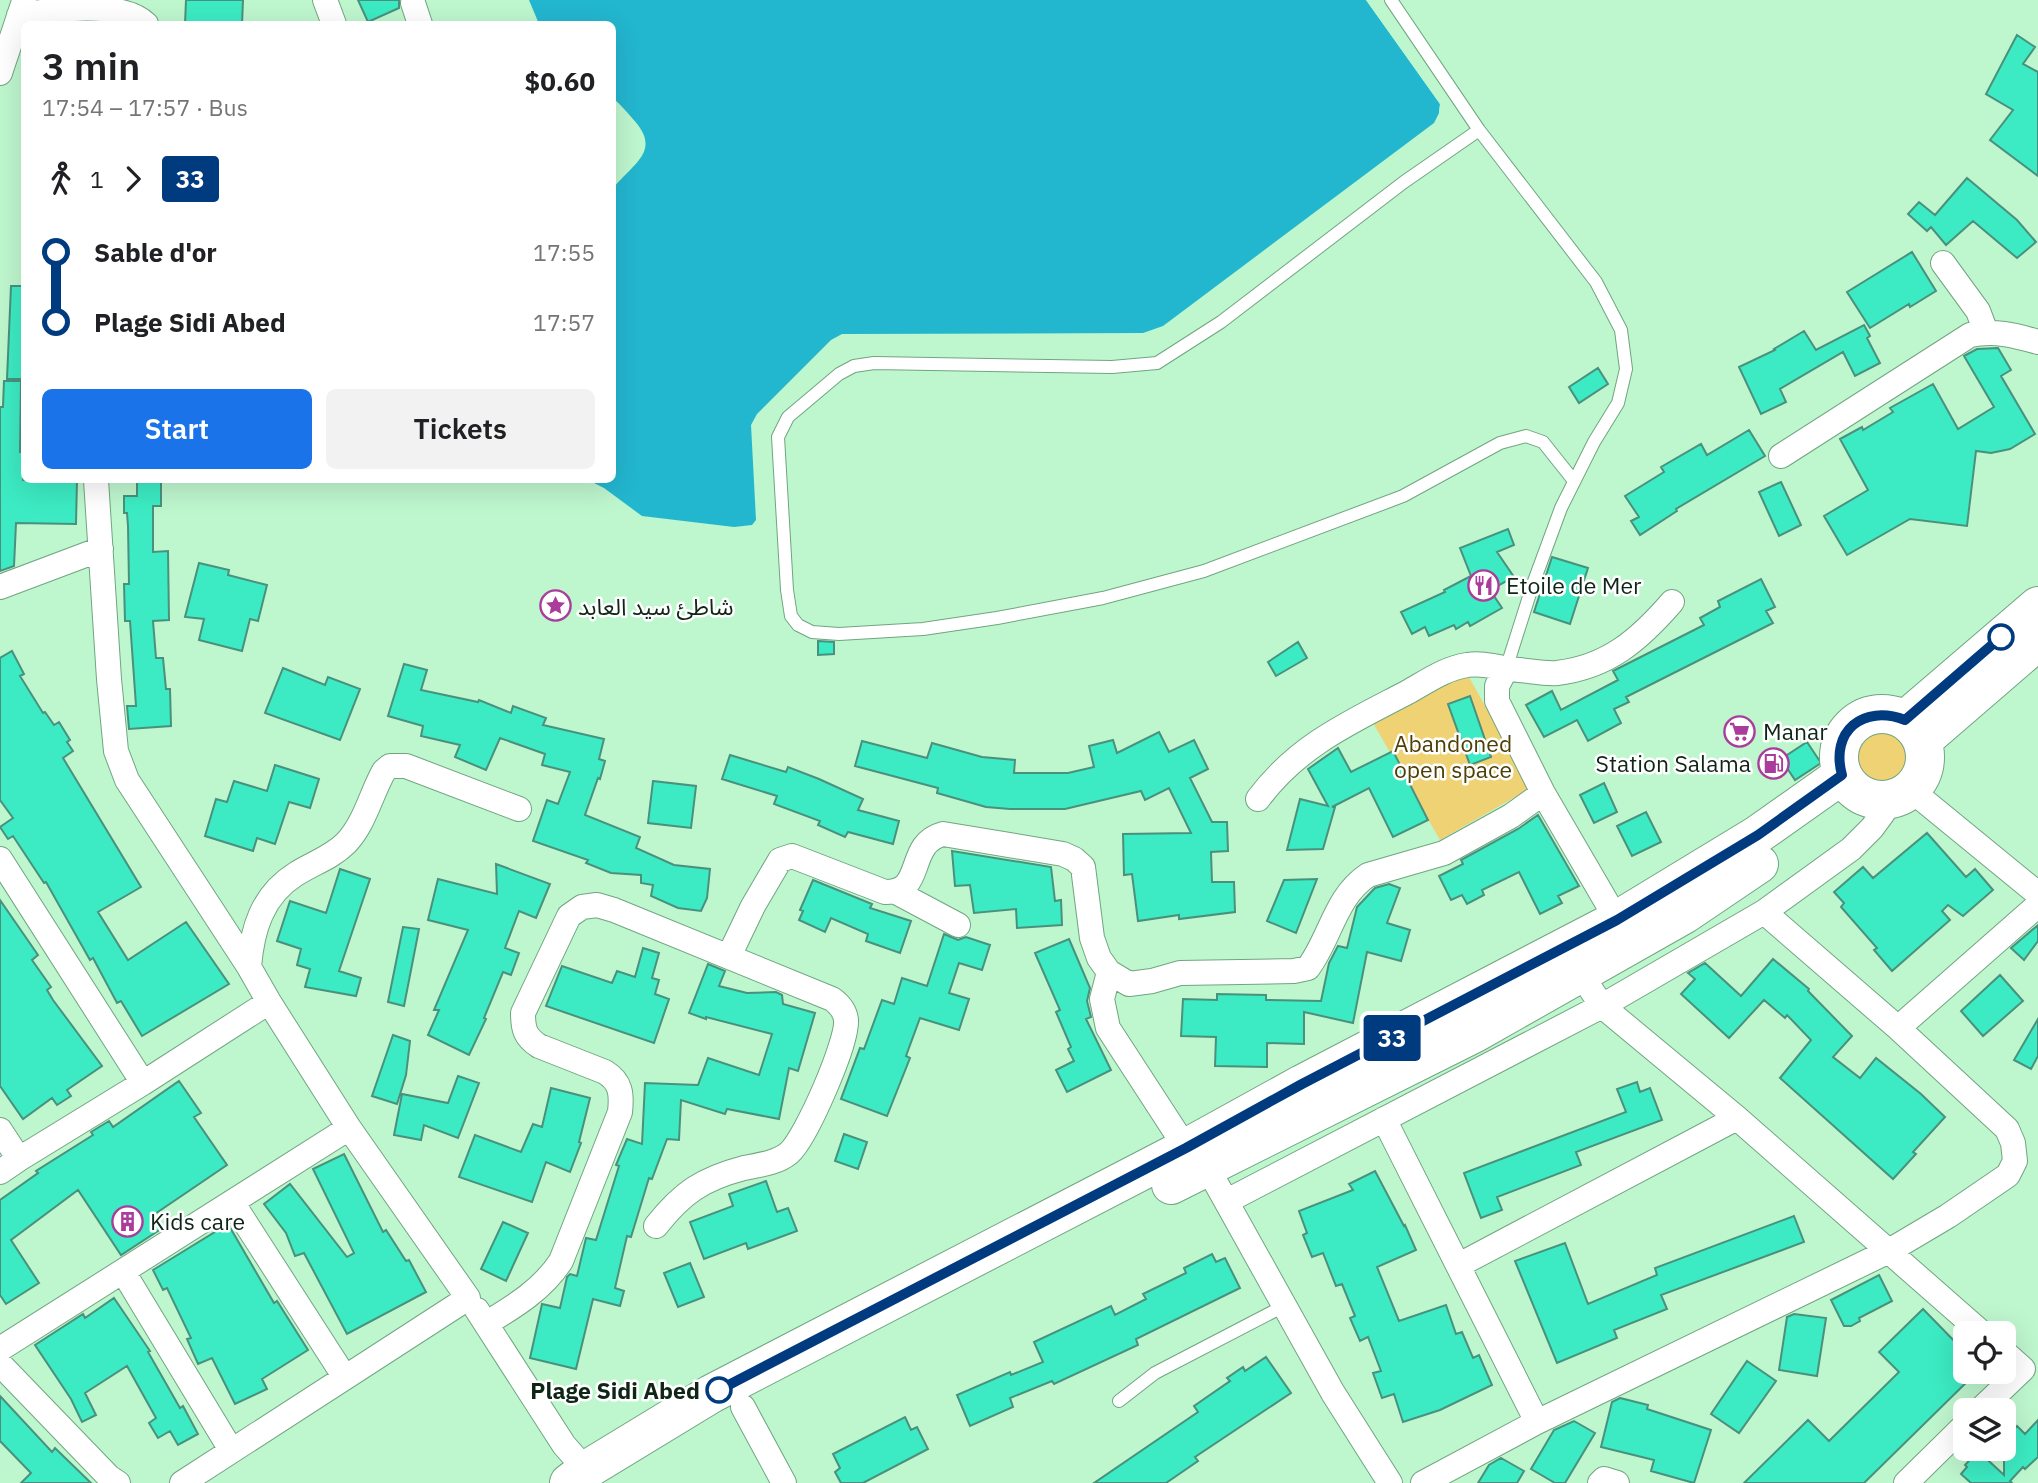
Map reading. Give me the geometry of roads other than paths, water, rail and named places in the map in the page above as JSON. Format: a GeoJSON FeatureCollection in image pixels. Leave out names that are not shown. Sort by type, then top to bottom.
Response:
{"type":"FeatureCollection","features":[{"type":"Feature","properties":{"kind":"main road"},"geometry":{"type":"LineString","coordinates":[[1914,731],[2038,606]]}},
{"type":"Feature","properties":{"kind":"main road"},"geometry":{"type":"LineString","coordinates":[[1914,731],[2038,641]]}},
{"type":"Feature","properties":{"kind":"main road"},"geometry":{"type":"LineString","coordinates":[[588,1479],[743,1407],[1196,1157],[1302,1084],[1617,920],[1758,835],[1875,790],[1919,780],[1925,754],[1914,731],[1892,715],[1865,717],[1853,724],[1844,735],[1839,748],[1839,762],[1875,790]]}},
{"type":"Feature","properties":{"kind":"main road"},"geometry":{"type":"LineString","coordinates":[[588,1479],[711,1394],[1196,1157],[1475,1033],[1685,914],[1875,790]]}},
{"type":"Feature","properties":{"kind":"street"},"geometry":{"type":"LineString","coordinates":[[325,0],[333,21]]}},
{"type":"Feature","properties":{"kind":"street"},"geometry":{"type":"LineString","coordinates":[[0,73],[22,8],[92,5],[119,7],[144,21]]}},
{"type":"Feature","properties":{"kind":"street"},"geometry":{"type":"LineString","coordinates":[[1943,263],[1978,311],[1986,331]]}},
{"type":"Feature","properties":{"kind":"street"},"geometry":{"type":"LineString","coordinates":[[1781,456],[1969,335],[1986,331],[2006,333],[2038,342]]}},
{"type":"Feature","properties":{"kind":"street"},"geometry":{"type":"LineString","coordinates":[[96,483],[116,751],[127,780],[249,967],[349,1128],[486,1324],[588,1479]]}},
{"type":"Feature","properties":{"kind":"street"},"geometry":{"type":"LineString","coordinates":[[0,587],[101,549]]}},
{"type":"Feature","properties":{"kind":"street"},"geometry":{"type":"LineString","coordinates":[[1258,799],[1273,778],[1299,754],[1328,734],[1443,673],[1466,665],[1491,665],[1506,670],[1555,673],[1591,665],[1620,652],[1651,627],[1672,602]]}},
{"type":"Feature","properties":{"kind":"street"},"geometry":{"type":"LineString","coordinates":[[1506,670],[1497,686],[1497,701],[1543,793],[1617,920]]}},
{"type":"Feature","properties":{"kind":"street"},"geometry":{"type":"LineString","coordinates":[[249,967],[251,940],[260,914],[275,891],[296,874],[332,855],[347,842],[359,826],[380,778],[390,766],[406,766],[519,809]]}},
{"type":"Feature","properties":{"kind":"street"},"geometry":{"type":"LineString","coordinates":[[1875,790],[2038,894]]}},
{"type":"Feature","properties":{"kind":"street"},"geometry":{"type":"LineString","coordinates":[[1227,1201],[1602,1006],[1764,912],[1851,849],[1872,828],[1883,813],[1875,790]]}},
{"type":"Feature","properties":{"kind":"street"},"geometry":{"type":"LineString","coordinates":[[729,956],[753,906],[780,860],[792,856],[885,892],[897,892],[905,888],[910,881],[924,845],[932,837],[943,834],[1063,854],[1074,859],[1083,867],[1092,938],[1099,957],[1109,972],[1129,984],[1180,973],[1294,971],[1308,968],[1346,895],[1368,874],[1444,853],[1511,816],[1543,793]]}},
{"type":"Feature","properties":{"kind":"street"},"geometry":{"type":"LineString","coordinates":[[0,859],[143,1083]]}},
{"type":"Feature","properties":{"kind":"street"},"geometry":{"type":"LineString","coordinates":[[897,892],[958,925]]}},
{"type":"Feature","properties":{"kind":"street"},"geometry":{"type":"LineString","coordinates":[[486,1324],[520,1303],[550,1277],[561,1261],[570,1244],[620,1112],[622,1097],[620,1086],[614,1077],[539,1046],[530,1041],[524,1033],[523,1013],[569,916],[582,907],[597,905],[729,956],[832,999],[846,1016],[845,1032],[804,1134],[796,1146],[780,1160],[719,1176],[689,1190],[656,1226]]}},
{"type":"Feature","properties":{"kind":"street"},"geometry":{"type":"LineString","coordinates":[[1898,1028],[2038,905]]}},
{"type":"Feature","properties":{"kind":"street"},"geometry":{"type":"LineString","coordinates":[[1423,1483],[1537,1422],[1889,1251],[2008,1175],[2015,1161],[2013,1143],[2007,1129],[1898,1028],[1764,912]]}},
{"type":"Feature","properties":{"kind":"street"},"geometry":{"type":"LineString","coordinates":[[1109,972],[1102,999],[1108,1028],[1227,1201],[1333,1393],[1390,1483]]}},
{"type":"Feature","properties":{"kind":"street"},"geometry":{"type":"LineString","coordinates":[[1580,973],[1602,1006],[1737,1118],[1968,1321]]}},
{"type":"Feature","properties":{"kind":"street"},"geometry":{"type":"LineString","coordinates":[[0,1130],[10,1166],[269,1002]]}},
{"type":"Feature","properties":{"kind":"street"},"geometry":{"type":"LineString","coordinates":[[1459,1265],[1737,1118]]}},
{"type":"Feature","properties":{"kind":"street"},"geometry":{"type":"LineString","coordinates":[[1384,1119],[1537,1422]]}},
{"type":"Feature","properties":{"kind":"street"},"geometry":{"type":"LineString","coordinates":[[0,1349],[124,1273],[349,1128]]}},
{"type":"Feature","properties":{"kind":"street"},"geometry":{"type":"LineString","coordinates":[[232,1202],[344,1376]]}},
{"type":"Feature","properties":{"kind":"street"},"geometry":{"type":"LineString","coordinates":[[124,1273],[231,1450]]}},
{"type":"Feature","properties":{"kind":"street"},"geometry":{"type":"LineString","coordinates":[[181,1483],[468,1298]]}},
{"type":"Feature","properties":{"kind":"street"},"geometry":{"type":"LineString","coordinates":[[1998,1398],[2030,1376],[2016,1363]]}},
{"type":"Feature","properties":{"kind":"street"},"geometry":{"type":"LineString","coordinates":[[0,1364],[109,1477],[118,1483]]}},
{"type":"Feature","properties":{"kind":"street"},"geometry":{"type":"LineString","coordinates":[[743,1407],[784,1483]]}},
{"type":"Feature","properties":{"kind":"street"},"geometry":{"type":"LineString","coordinates":[[1908,1482],[1953,1437]]}},
{"type":"Feature","properties":{"kind":"street"},"geometry":{"type":"LineString","coordinates":[[1600,1483],[1604,1479],[1617,1483]]}},
{"type":"Feature","properties":{"kind":"lane"},"geometry":{"type":"LineString","coordinates":[[1391,0],[1479,130],[1595,282],[1621,330],[1626,369],[1618,403],[1561,508],[1506,670]]}},
{"type":"Feature","properties":{"kind":"lane"},"geometry":{"type":"LineString","coordinates":[[1479,130],[1404,182],[1221,322],[1157,363],[1112,367],[874,363],[854,366],[839,374],[788,417],[778,438],[786,590],[791,616],[797,625],[812,632],[839,634],[923,629],[1103,598],[1203,571],[1404,496],[1500,443],[1525,436],[1543,442],[1574,481]]}},
{"type":"Feature","properties":{"kind":"lane"},"geometry":{"type":"LineString","coordinates":[[1119,1401],[1155,1373],[1284,1306]]}},
{"type":"Feature","properties":{"kind":"water"},"geometry":{"type":"Polygon","coordinates":[[[529,0],[1366,0],[1440,104],[1434,123],[1163,326],[1143,333],[842,334],[831,340],[757,414],[751,425],[756,520],[752,525],[734,527],[642,516],[594,483],[616,483],[616,185],[642,155],[645,139],[641,129],[616,101],[616,21],[538,21],[529,0]]]}},
{"type":"Feature","properties":{"kind":"place","name":"Etoile de Mer"},"geometry":{"type":"Point","coordinates":[1483,585]}},
{"type":"Feature","properties":{"kind":"place","name":"شاطئ سيد العابد"},"geometry":{"type":"Point","coordinates":[555,606]}},
{"type":"Feature","properties":{"kind":"place","name":"Manar"},"geometry":{"type":"Point","coordinates":[1740,731]}},
{"type":"Feature","properties":{"kind":"place","name":"Station Salama"},"geometry":{"type":"Point","coordinates":[1774,763]}},
{"type":"Feature","properties":{"kind":"place","name":"Kids care"},"geometry":{"type":"Point","coordinates":[127,1221]}},
{"type":"Feature","properties":{"kind":"place","name":"Plage Sidi Abed"},"geometry":{"type":"Point","coordinates":[719,1390]}},
{"type":"Feature","properties":{"kind":"park label","name":"Abandoned open space"},"geometry":{"type":"Point","coordinates":[1453,756]}}]}
